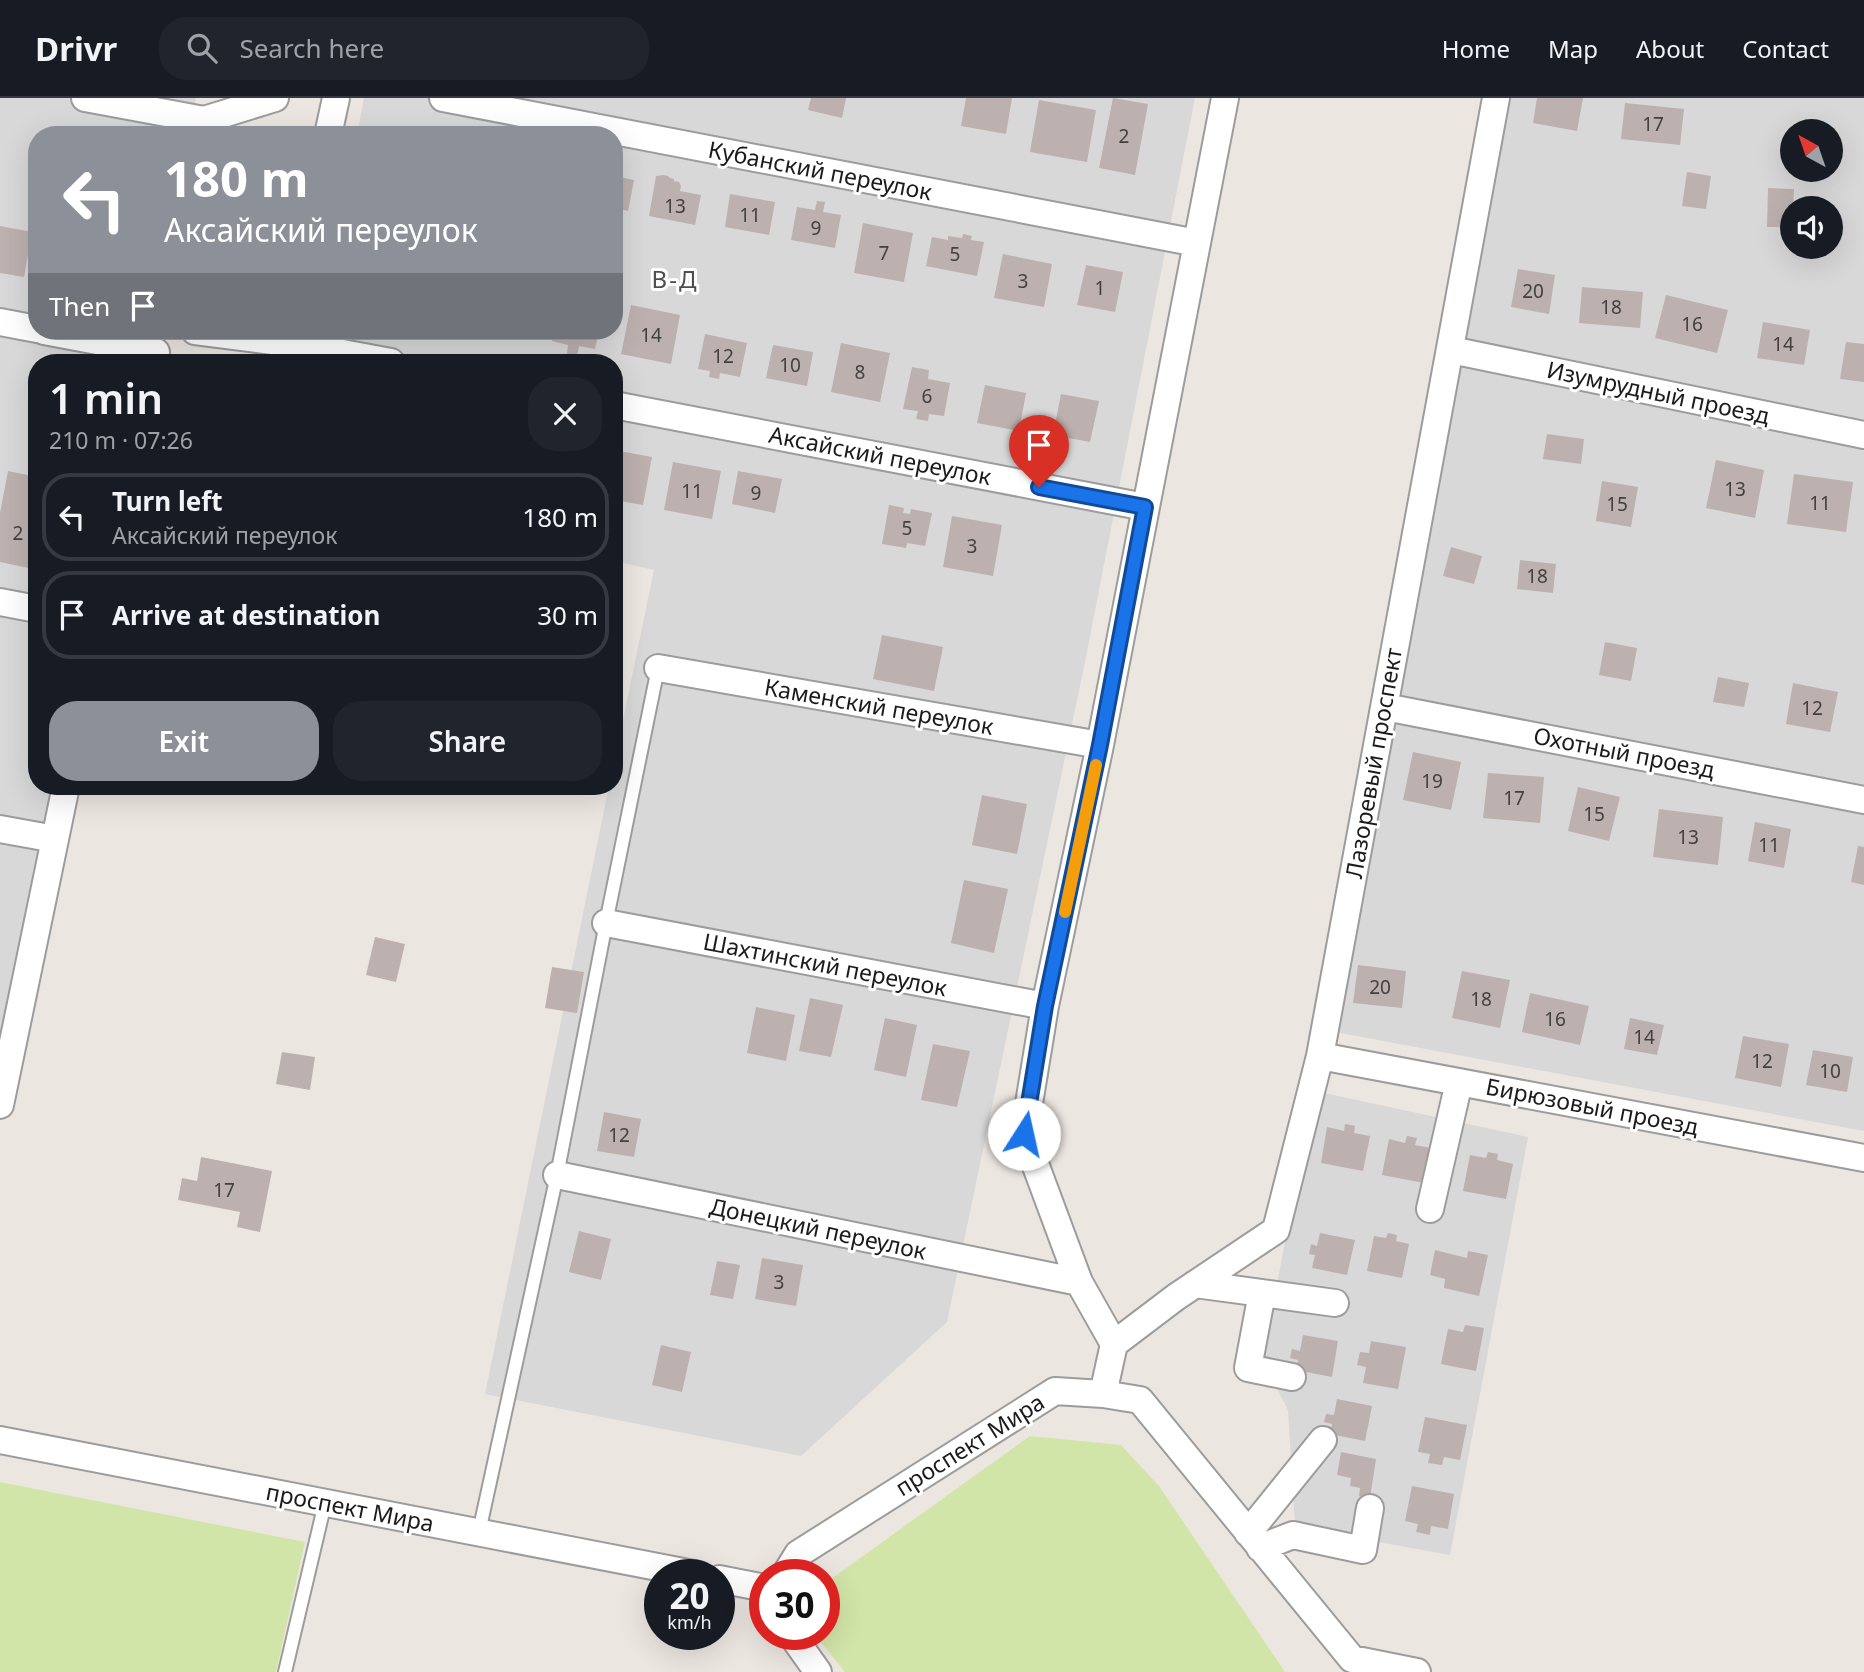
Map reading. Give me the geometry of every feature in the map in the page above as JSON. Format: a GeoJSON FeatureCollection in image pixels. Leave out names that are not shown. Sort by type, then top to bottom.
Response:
{"type":"FeatureCollection","features":[{"type":"Feature","properties":{"kind":"street"},"geometry":{"type":"LineString","coordinates":[[85,98],[204,118],[275,98]]}},
{"type":"Feature","properties":{"kind":"street"},"geometry":{"type":"LineString","coordinates":[[330,126],[336,98]]}},
{"type":"Feature","properties":{"kind":"street","name":"Кубанский переулок"},"geometry":{"type":"LineString","coordinates":[[443,98],[588,126]]}},
{"type":"Feature","properties":{"kind":"street"},"geometry":{"type":"LineString","coordinates":[[1103,1394],[1114,1344],[1079,1282],[1024,1134],[1045,1006],[1100,745],[1225,98]]}},
{"type":"Feature","properties":{"kind":"street","name":"Лазоревый проспект"},"geometry":{"type":"LineString","coordinates":[[1114,1344],[1195,1284],[1276,1230],[1320,1056],[1496,98]]}},
{"type":"Feature","properties":{"kind":"street","name":"Кубанский переулок"},"geometry":{"type":"LineString","coordinates":[[623,133],[1196,243]]}},
{"type":"Feature","properties":{"kind":"street"},"geometry":{"type":"LineString","coordinates":[[0,323],[28,328]]}},
{"type":"Feature","properties":{"kind":"street"},"geometry":{"type":"LineString","coordinates":[[103,340],[156,348]]}},
{"type":"Feature","properties":{"kind":"street"},"geometry":{"type":"LineString","coordinates":[[254,340],[342,354]]}},
{"type":"Feature","properties":{"kind":"street","name":"Изумрудный проезд"},"geometry":{"type":"LineString","coordinates":[[1451,350],[1864,435]]}},
{"type":"Feature","properties":{"kind":"street","name":"Аксайский переулок"},"geometry":{"type":"LineString","coordinates":[[623,407],[1145,507]]}},
{"type":"Feature","properties":{"kind":"street"},"geometry":{"type":"LineString","coordinates":[[0,602],[28,607]]}},
{"type":"Feature","properties":{"kind":"street","name":"Каменский переулок"},"geometry":{"type":"LineString","coordinates":[[658,668],[1100,745]]}},
{"type":"Feature","properties":{"kind":"street","name":"Охотный проезд"},"geometry":{"type":"LineString","coordinates":[[1385,707],[1864,800]]}},
{"type":"Feature","properties":{"kind":"street"},"geometry":{"type":"LineString","coordinates":[[0,1105],[64,795]]}},
{"type":"Feature","properties":{"kind":"street"},"geometry":{"type":"LineString","coordinates":[[0,829],[55,839]]}},
{"type":"Feature","properties":{"kind":"street","name":"Шахтинский переулок"},"geometry":{"type":"LineString","coordinates":[[606,923],[1045,1006]]}},
{"type":"Feature","properties":{"kind":"street","name":"Бирюзовый проезд"},"geometry":{"type":"LineString","coordinates":[[1320,1056],[1864,1158]]}},
{"type":"Feature","properties":{"kind":"street"},"geometry":{"type":"LineString","coordinates":[[1430,1209],[1459,1082]]}},
{"type":"Feature","properties":{"kind":"street","name":"Донецкий переулок"},"geometry":{"type":"LineString","coordinates":[[557,1175],[1079,1282]]}},
{"type":"Feature","properties":{"kind":"street"},"geometry":{"type":"LineString","coordinates":[[1195,1284],[1335,1303]]}},
{"type":"Feature","properties":{"kind":"street"},"geometry":{"type":"LineString","coordinates":[[1262,1293],[1248,1368],[1292,1377]]}},
{"type":"Feature","properties":{"kind":"street","name":"проспект Мира"},"geometry":{"type":"LineString","coordinates":[[795,1559],[798,1554],[1055,1391],[1140,1400],[1254,1540],[1351,1666],[1417,1672]]}},
{"type":"Feature","properties":{"kind":"street","name":"проспект Мира"},"geometry":{"type":"LineString","coordinates":[[0,1440],[644,1564]]}},
{"type":"Feature","properties":{"kind":"street"},"geometry":{"type":"LineString","coordinates":[[1254,1540],[1323,1440]]}},
{"type":"Feature","properties":{"kind":"street"},"geometry":{"type":"LineString","coordinates":[[1254,1540],[1293,1535],[1363,1550],[1370,1508]]}},
{"type":"Feature","properties":{"kind":"street"},"geometry":{"type":"LineString","coordinates":[[802,1650],[818,1672]]}},
{"type":"Feature","properties":{"kind":"lane"},"geometry":{"type":"LineString","coordinates":[[479,1532],[557,1175],[658,668]]}},
{"type":"Feature","properties":{"kind":"lane"},"geometry":{"type":"LineString","coordinates":[[285,1672],[325,1503]]}},
{"type":"Feature","properties":{"kind":"shaded area"},"geometry":{"type":"Polygon","coordinates":[[[0,98],[196,98],[191,126],[28,126],[28,340],[148,340],[145,354],[28,354],[28,795],[57,795],[0,1081],[0,98]]]}},
{"type":"Feature","properties":{"kind":"shaded area"},"geometry":{"type":"Polygon","coordinates":[[[364,98],[1195,98],[1085,662],[947,1322],[801,1456],[485,1394],[607,795],[623,795],[623,720],[654,570],[623,563],[623,354],[314,354],[316,340],[623,340],[623,126],[359,126],[364,98]]]}},
{"type":"Feature","properties":{"kind":"shaded area"},"geometry":{"type":"Polygon","coordinates":[[[1506,98],[1864,98],[1864,1131],[1330,1031],[1506,98]]]}},
{"type":"Feature","properties":{"kind":"shaded area"},"geometry":{"type":"Polygon","coordinates":[[[1315,1091],[1528,1137],[1450,1555],[1295,1527],[1288,1410],[1262,1359],[1315,1091]]]}},
{"type":"Feature","properties":{"kind":"green space"},"geometry":{"type":"Polygon","coordinates":[[[1030,1436],[1121,1445],[1159,1486],[1285,1672],[845,1672],[827,1650],[840,1650],[840,1573],[1030,1436]]]}},
{"type":"Feature","properties":{"kind":"green space"},"geometry":{"type":"Polygon","coordinates":[[[0,1482],[305,1542],[276,1672],[0,1672],[0,1482]]]}},
{"type":"Feature","properties":{"kind":"building"},"geometry":{"type":"Polygon","coordinates":[[[811,98],[846,98],[842,118],[808,110],[811,98]]]}},
{"type":"Feature","properties":{"kind":"building"},"geometry":{"type":"Polygon","coordinates":[[[966,98],[1012,98],[1006,134],[961,126],[966,98]]]}},
{"type":"Feature","properties":{"kind":"building"},"geometry":{"type":"Polygon","coordinates":[[[1113,98],[1148,104],[1135,175],[1099,168],[1113,98]]]}},
{"type":"Feature","properties":{"kind":"building"},"geometry":{"type":"Polygon","coordinates":[[[1537,98],[1583,98],[1577,131],[1533,123],[1537,98]]]}},
{"type":"Feature","properties":{"kind":"building"},"geometry":{"type":"Polygon","coordinates":[[[1039,100],[1096,110],[1087,162],[1030,152],[1039,100]]]}},
{"type":"Feature","properties":{"kind":"building"},"geometry":{"type":"Polygon","coordinates":[[[1625,103],[1684,109],[1680,145],[1621,139],[1625,103]]]}},
{"type":"Feature","properties":{"kind":"building"},"geometry":{"type":"Polygon","coordinates":[[[1687,172],[1711,176],[1706,209],[1682,206],[1687,172]]]}},
{"type":"Feature","properties":{"kind":"building"},"geometry":{"type":"Polygon","coordinates":[[[663,175],[679,182],[680,191],[701,195],[695,225],[649,216],[656,176],[663,175]]]}},
{"type":"Feature","properties":{"kind":"building"},"geometry":{"type":"Polygon","coordinates":[[[623,178],[634,180],[628,211],[623,210],[623,178]]]}},
{"type":"Feature","properties":{"kind":"building"},"geometry":{"type":"Polygon","coordinates":[[[1768,188],[1794,189],[1794,196],[1780,196],[1780,227],[1767,227],[1768,188]]]}},
{"type":"Feature","properties":{"kind":"building"},"geometry":{"type":"Polygon","coordinates":[[[730,194],[775,202],[769,235],[725,227],[730,194]]]}},
{"type":"Feature","properties":{"kind":"building"},"geometry":{"type":"Polygon","coordinates":[[[817,201],[825,202],[823,212],[841,215],[835,248],[791,240],[797,207],[815,210],[817,201]]]}},
{"type":"Feature","properties":{"kind":"building"},"geometry":{"type":"Polygon","coordinates":[[[863,223],[913,233],[904,282],[854,273],[863,223]]]}},
{"type":"Feature","properties":{"kind":"building"},"geometry":{"type":"Polygon","coordinates":[[[0,226],[28,231],[24,277],[0,273],[0,226]]]}},
{"type":"Feature","properties":{"kind":"building"},"geometry":{"type":"Polygon","coordinates":[[[963,234],[972,236],[971,240],[984,242],[977,276],[926,266],[932,237],[948,240],[948,236],[962,238],[963,234]]]}},
{"type":"Feature","properties":{"kind":"building"},"geometry":{"type":"Polygon","coordinates":[[[1003,254],[1052,264],[1044,307],[994,298],[1003,254]]]}},
{"type":"Feature","properties":{"kind":"building"},"geometry":{"type":"Polygon","coordinates":[[[1086,265],[1123,272],[1115,312],[1077,305],[1086,265]]]}},
{"type":"Feature","properties":{"kind":"building"},"geometry":{"type":"Polygon","coordinates":[[[1518,269],[1555,275],[1549,314],[1511,307],[1518,269]]]}},
{"type":"Feature","properties":{"kind":"building"},"geometry":{"type":"Polygon","coordinates":[[[1582,287],[1643,292],[1640,328],[1579,323],[1582,287]]]}},
{"type":"Feature","properties":{"kind":"building"},"geometry":{"type":"Polygon","coordinates":[[[1666,295],[1728,310],[1717,353],[1655,338],[1666,295]]]}},
{"type":"Feature","properties":{"kind":"building"},"geometry":{"type":"Polygon","coordinates":[[[631,305],[680,315],[671,364],[621,354],[631,305]]]}},
{"type":"Feature","properties":{"kind":"building"},"geometry":{"type":"Polygon","coordinates":[[[1763,322],[1810,330],[1804,365],[1757,358],[1763,322]]]}},
{"type":"Feature","properties":{"kind":"building"},"geometry":{"type":"Polygon","coordinates":[[[705,334],[747,343],[740,377],[720,373],[719,379],[709,377],[710,371],[698,369],[705,334]]]}},
{"type":"Feature","properties":{"kind":"building"},"geometry":{"type":"Polygon","coordinates":[[[597,340],[595,349],[579,346],[577,354],[567,354],[568,345],[552,341],[597,340]]]}},
{"type":"Feature","properties":{"kind":"building"},"geometry":{"type":"Polygon","coordinates":[[[1846,342],[1864,344],[1864,382],[1840,379],[1846,342]]]}},
{"type":"Feature","properties":{"kind":"building"},"geometry":{"type":"Polygon","coordinates":[[[841,343],[890,353],[880,402],[831,392],[841,343]]]}},
{"type":"Feature","properties":{"kind":"building"},"geometry":{"type":"Polygon","coordinates":[[[773,345],[813,352],[807,386],[766,378],[773,345]]]}},
{"type":"Feature","properties":{"kind":"building"},"geometry":{"type":"Polygon","coordinates":[[[912,367],[929,370],[928,379],[950,383],[944,416],[929,414],[928,421],[916,419],[918,411],[903,409],[912,367]]]}},
{"type":"Feature","properties":{"kind":"building"},"geometry":{"type":"Polygon","coordinates":[[[985,385],[1026,393],[1019,431],[977,423],[985,385]]]}},
{"type":"Feature","properties":{"kind":"building"},"geometry":{"type":"Polygon","coordinates":[[[1061,394],[1099,401],[1090,442],[1053,435],[1061,394]]]}},
{"type":"Feature","properties":{"kind":"building"},"geometry":{"type":"Polygon","coordinates":[[[1547,434],[1584,439],[1581,464],[1543,459],[1547,434]]]}},
{"type":"Feature","properties":{"kind":"building"},"geometry":{"type":"Polygon","coordinates":[[[623,452],[652,457],[643,505],[623,502],[623,452]]]}},
{"type":"Feature","properties":{"kind":"building"},"geometry":{"type":"Polygon","coordinates":[[[1716,460],[1764,470],[1755,518],[1706,508],[1716,460]]]}},
{"type":"Feature","properties":{"kind":"building"},"geometry":{"type":"Polygon","coordinates":[[[673,462],[721,471],[712,519],[664,510],[673,462]]]}},
{"type":"Feature","properties":{"kind":"building"},"geometry":{"type":"Polygon","coordinates":[[[8,471],[28,475],[28,568],[0,562],[0,513],[8,471]]]}},
{"type":"Feature","properties":{"kind":"building"},"geometry":{"type":"Polygon","coordinates":[[[738,471],[782,479],[775,513],[732,504],[738,471]]]}},
{"type":"Feature","properties":{"kind":"building"},"geometry":{"type":"Polygon","coordinates":[[[1794,474],[1853,482],[1846,532],[1787,524],[1794,474]]]}},
{"type":"Feature","properties":{"kind":"building"},"geometry":{"type":"Polygon","coordinates":[[[1602,481],[1638,487],[1631,527],[1596,521],[1602,481]]]}},
{"type":"Feature","properties":{"kind":"building"},"geometry":{"type":"Polygon","coordinates":[[[889,505],[904,508],[903,513],[910,514],[911,509],[932,513],[925,546],[907,543],[906,548],[882,544],[889,505]]]}},
{"type":"Feature","properties":{"kind":"building"},"geometry":{"type":"Polygon","coordinates":[[[952,516],[1002,525],[993,576],[943,567],[952,516]]]}},
{"type":"Feature","properties":{"kind":"building"},"geometry":{"type":"Polygon","coordinates":[[[1451,547],[1482,556],[1474,584],[1443,576],[1451,547]]]}},
{"type":"Feature","properties":{"kind":"building"},"geometry":{"type":"Polygon","coordinates":[[[1520,560],[1556,564],[1553,593],[1517,589],[1520,560]]]}},
{"type":"Feature","properties":{"kind":"building"},"geometry":{"type":"Polygon","coordinates":[[[882,635],[943,647],[934,691],[873,679],[882,635]]]}},
{"type":"Feature","properties":{"kind":"building"},"geometry":{"type":"Polygon","coordinates":[[[1605,642],[1637,648],[1631,681],[1599,675],[1605,642]]]}},
{"type":"Feature","properties":{"kind":"building"},"geometry":{"type":"Polygon","coordinates":[[[1718,677],[1749,683],[1744,707],[1713,702],[1718,677]]]}},
{"type":"Feature","properties":{"kind":"building"},"geometry":{"type":"Polygon","coordinates":[[[1793,683],[1838,692],[1830,732],[1786,724],[1793,683]]]}},
{"type":"Feature","properties":{"kind":"building"},"geometry":{"type":"Polygon","coordinates":[[[1413,752],[1461,762],[1451,810],[1403,800],[1413,752]]]}},
{"type":"Feature","properties":{"kind":"building"},"geometry":{"type":"Polygon","coordinates":[[[1488,773],[1544,777],[1540,823],[1483,818],[1488,773]]]}},
{"type":"Feature","properties":{"kind":"building"},"geometry":{"type":"Polygon","coordinates":[[[1578,787],[1620,797],[1609,841],[1568,831],[1578,787]]]}},
{"type":"Feature","properties":{"kind":"building"},"geometry":{"type":"Polygon","coordinates":[[[982,795],[1027,804],[1017,854],[972,845],[982,795]]]}},
{"type":"Feature","properties":{"kind":"building"},"geometry":{"type":"Polygon","coordinates":[[[1659,809],[1723,817],[1718,865],[1653,857],[1659,809]]]}},
{"type":"Feature","properties":{"kind":"building"},"geometry":{"type":"Polygon","coordinates":[[[1755,822],[1791,829],[1784,868],[1748,861],[1755,822]]]}},
{"type":"Feature","properties":{"kind":"building"},"geometry":{"type":"Polygon","coordinates":[[[1858,846],[1864,847],[1864,885],[1851,882],[1858,846]]]}},
{"type":"Feature","properties":{"kind":"building"},"geometry":{"type":"Polygon","coordinates":[[[964,880],[1008,889],[994,953],[951,943],[964,880]]]}},
{"type":"Feature","properties":{"kind":"building"},"geometry":{"type":"Polygon","coordinates":[[[375,937],[405,944],[396,982],[366,975],[375,937]]]}},
{"type":"Feature","properties":{"kind":"building"},"geometry":{"type":"Polygon","coordinates":[[[1358,965],[1406,971],[1402,1008],[1353,1003],[1358,965]]]}},
{"type":"Feature","properties":{"kind":"building"},"geometry":{"type":"Polygon","coordinates":[[[552,967],[584,972],[577,1013],[545,1008],[552,967]]]}},
{"type":"Feature","properties":{"kind":"building"},"geometry":{"type":"Polygon","coordinates":[[[1462,971],[1510,980],[1500,1028],[1452,1018],[1462,971]]]}},
{"type":"Feature","properties":{"kind":"building"},"geometry":{"type":"Polygon","coordinates":[[[1530,993],[1589,1006],[1580,1045],[1522,1032],[1530,993]]]}},
{"type":"Feature","properties":{"kind":"building"},"geometry":{"type":"Polygon","coordinates":[[[810,998],[843,1005],[831,1057],[799,1051],[810,998]]]}},
{"type":"Feature","properties":{"kind":"building"},"geometry":{"type":"Polygon","coordinates":[[[756,1007],[795,1015],[786,1061],[747,1053],[756,1007]]]}},
{"type":"Feature","properties":{"kind":"building"},"geometry":{"type":"Polygon","coordinates":[[[885,1018],[917,1025],[906,1077],[874,1070],[885,1018]]]}},
{"type":"Feature","properties":{"kind":"building"},"geometry":{"type":"Polygon","coordinates":[[[1630,1018],[1664,1025],[1657,1055],[1624,1049],[1630,1018]]]}},
{"type":"Feature","properties":{"kind":"building"},"geometry":{"type":"Polygon","coordinates":[[[1743,1036],[1789,1044],[1781,1087],[1735,1078],[1743,1036]]]}},
{"type":"Feature","properties":{"kind":"building"},"geometry":{"type":"Polygon","coordinates":[[[933,1044],[970,1051],[957,1107],[921,1100],[933,1044]]]}},
{"type":"Feature","properties":{"kind":"building"},"geometry":{"type":"Polygon","coordinates":[[[1813,1050],[1853,1057],[1847,1092],[1806,1085],[1813,1050]]]}},
{"type":"Feature","properties":{"kind":"building"},"geometry":{"type":"Polygon","coordinates":[[[282,1052],[315,1057],[310,1090],[276,1084],[282,1052]]]}},
{"type":"Feature","properties":{"kind":"building"},"geometry":{"type":"Polygon","coordinates":[[[604,1112],[641,1119],[634,1157],[597,1151],[604,1112]]]}},
{"type":"Feature","properties":{"kind":"building"},"geometry":{"type":"Polygon","coordinates":[[[1345,1124],[1355,1126],[1354,1133],[1370,1136],[1363,1171],[1321,1163],[1327,1127],[1344,1131],[1345,1124]]]}},
{"type":"Feature","properties":{"kind":"building"},"geometry":{"type":"Polygon","coordinates":[[[1407,1136],[1417,1138],[1415,1145],[1431,1148],[1424,1183],[1382,1175],[1389,1139],[1405,1143],[1407,1136]]]}},
{"type":"Feature","properties":{"kind":"building"},"geometry":{"type":"Polygon","coordinates":[[[1488,1152],[1498,1154],[1497,1160],[1513,1164],[1506,1199],[1463,1191],[1470,1155],[1486,1158],[1488,1152]]]}},
{"type":"Feature","properties":{"kind":"building"},"geometry":{"type":"Polygon","coordinates":[[[201,1157],[272,1171],[260,1232],[237,1227],[240,1212],[178,1200],[182,1178],[197,1181],[201,1157]]]}},
{"type":"Feature","properties":{"kind":"building"},"geometry":{"type":"Polygon","coordinates":[[[579,1231],[611,1239],[601,1280],[569,1272],[579,1231]]]}},
{"type":"Feature","properties":{"kind":"building"},"geometry":{"type":"Polygon","coordinates":[[[1320,1233],[1355,1240],[1347,1275],[1312,1268],[1315,1255],[1309,1254],[1311,1244],[1317,1246],[1320,1233]]]}},
{"type":"Feature","properties":{"kind":"building"},"geometry":{"type":"Polygon","coordinates":[[[1388,1233],[1397,1235],[1396,1241],[1409,1244],[1402,1278],[1367,1271],[1374,1236],[1386,1238],[1388,1233]]]}},
{"type":"Feature","properties":{"kind":"building"},"geometry":{"type":"Polygon","coordinates":[[[1435,1250],[1467,1258],[1468,1251],[1488,1255],[1479,1296],[1444,1288],[1445,1279],[1430,1275],[1435,1250]]]}},
{"type":"Feature","properties":{"kind":"building"},"geometry":{"type":"Polygon","coordinates":[[[762,1258],[803,1265],[796,1306],[755,1299],[762,1258]]]}},
{"type":"Feature","properties":{"kind":"building"},"geometry":{"type":"Polygon","coordinates":[[[717,1261],[740,1265],[733,1299],[710,1295],[717,1261]]]}},
{"type":"Feature","properties":{"kind":"building"},"geometry":{"type":"Polygon","coordinates":[[[1465,1325],[1484,1328],[1476,1371],[1441,1364],[1448,1329],[1463,1332],[1465,1325]]]}},
{"type":"Feature","properties":{"kind":"building"},"geometry":{"type":"Polygon","coordinates":[[[1303,1335],[1338,1341],[1332,1377],[1296,1370],[1298,1360],[1290,1358],[1292,1349],[1300,1351],[1303,1335]]]}},
{"type":"Feature","properties":{"kind":"building"},"geometry":{"type":"Polygon","coordinates":[[[1371,1341],[1406,1347],[1398,1389],[1363,1383],[1366,1367],[1357,1365],[1360,1352],[1369,1353],[1371,1341]]]}},
{"type":"Feature","properties":{"kind":"building"},"geometry":{"type":"Polygon","coordinates":[[[661,1345],[691,1352],[682,1392],[652,1385],[661,1345]]]}},
{"type":"Feature","properties":{"kind":"building"},"geometry":{"type":"Polygon","coordinates":[[[1337,1399],[1372,1406],[1365,1441],[1330,1434],[1332,1424],[1324,1422],[1326,1414],[1334,1415],[1337,1399]]]}},
{"type":"Feature","properties":{"kind":"building"},"geometry":{"type":"Polygon","coordinates":[[[1425,1417],[1467,1425],[1460,1460],[1444,1457],[1442,1465],[1428,1463],[1430,1454],[1418,1452],[1425,1417]]]}},
{"type":"Feature","properties":{"kind":"building"},"geometry":{"type":"Polygon","coordinates":[[[1341,1452],[1376,1459],[1370,1498],[1359,1496],[1360,1488],[1350,1486],[1351,1478],[1337,1475],[1341,1452]]]}},
{"type":"Feature","properties":{"kind":"building"},"geometry":{"type":"Polygon","coordinates":[[[1412,1486],[1454,1494],[1448,1529],[1431,1526],[1430,1535],[1416,1532],[1418,1524],[1405,1521],[1412,1486]]]}},
{"type":"Feature","properties":{"kind":"slow traffic"},"geometry":{"type":"LineString","coordinates":[[1065,912],[1096,765]]}},
{"type":"Feature","properties":{"kind":"district","name":"В-Д"},"geometry":{"type":"Point","coordinates":[675,280]}},
{"type":"Feature","properties":{"kind":"route"},"geometry":{"type":"LineString","coordinates":[[1024,1134],[1045,1006],[1100,745],[1145,507],[1039,487]]}}]}
